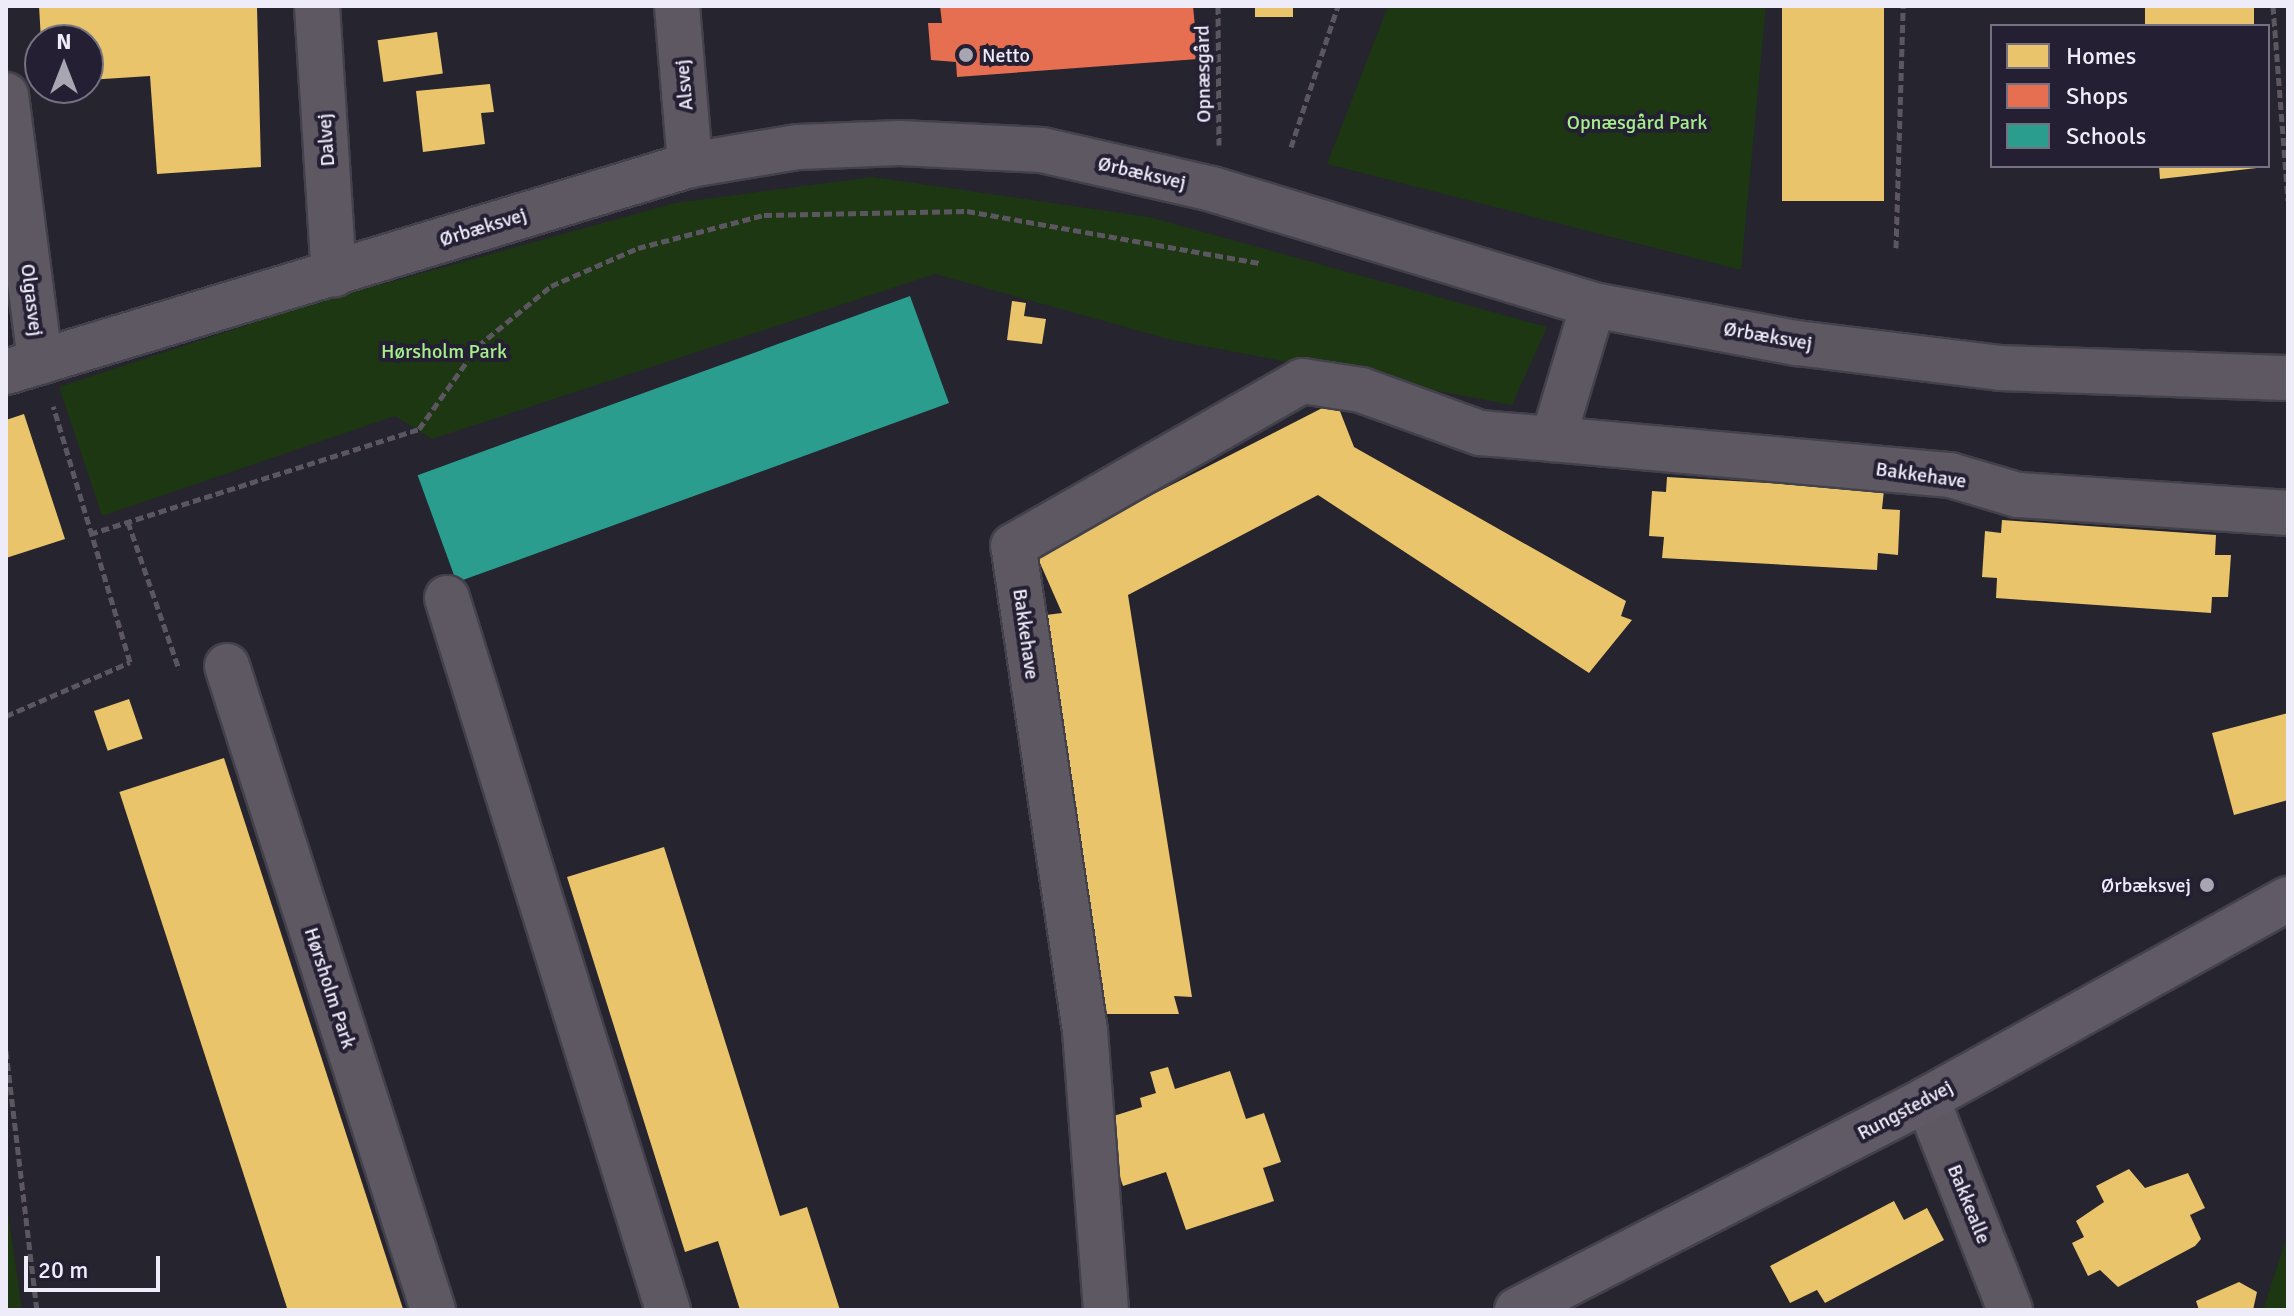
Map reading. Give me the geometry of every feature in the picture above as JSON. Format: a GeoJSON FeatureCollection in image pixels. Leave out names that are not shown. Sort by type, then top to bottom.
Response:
{"type":"FeatureCollection","features":[{"type":"Feature","properties":{"kind":"main road","name":"Rungstedvej"},"geometry":{"type":"LineString","coordinates":[[1517,1310],[1927,1099],[2288,899]]}},
{"type":"Feature","properties":{"kind":"street","name":"Dalvej"},"geometry":{"type":"LineString","coordinates":[[317,6],[334,274]]}},
{"type":"Feature","properties":{"kind":"street","name":"Alsvej"},"geometry":{"type":"LineString","coordinates":[[677,6],[690,165]]}},
{"type":"Feature","properties":{"kind":"street","name":"Olgasvej"},"geometry":{"type":"LineString","coordinates":[[6,95],[23,367]]}},
{"type":"Feature","properties":{"kind":"street","name":"Ørbæksvej"},"geometry":{"type":"LineString","coordinates":[[23,367],[690,165],[798,147],[900,143],[1042,150],[1212,189],[1593,305],[1797,343],[2000,368],[2288,378]]}},
{"type":"Feature","properties":{"kind":"street"},"geometry":{"type":"LineString","coordinates":[[1553,439],[1593,305]]}},
{"type":"Feature","properties":{"kind":"street","name":"Bakkehave"},"geometry":{"type":"LineString","coordinates":[[1106,1310],[1085,1031],[1013,546],[1302,381],[1361,390],[1480,433],[1950,475],[2018,495],[2288,513]]}},
{"type":"Feature","properties":{"kind":"street"},"geometry":{"type":"LineString","coordinates":[[447,598],[668,1310]]}},
{"type":"Feature","properties":{"kind":"street","name":"Hørsholm Park"},"geometry":{"type":"LineString","coordinates":[[227,666],[433,1310]]}},
{"type":"Feature","properties":{"kind":"street","name":"Bakkealle"},"geometry":{"type":"LineString","coordinates":[[1927,1099],[2010,1310]]}},
{"type":"Feature","properties":{"kind":"path","name":"Opnæsgård"},"geometry":{"type":"LineString","coordinates":[[1212,189],[1223,112],[1218,6]]}},
{"type":"Feature","properties":{"kind":"path"},"geometry":{"type":"LineString","coordinates":[[1291,147],[1338,6]]}},
{"type":"Feature","properties":{"kind":"path"},"geometry":{"type":"LineString","coordinates":[[1896,248],[1903,6]]}},
{"type":"Feature","properties":{"kind":"path"},"geometry":{"type":"LineString","coordinates":[[2273,6],[2288,200]]}},
{"type":"Feature","properties":{"kind":"path"},"geometry":{"type":"LineString","coordinates":[[90,534],[419,429],[478,346],[551,286],[638,248],[764,215],[967,211],[1259,263]]}},
{"type":"Feature","properties":{"kind":"path"},"geometry":{"type":"LineString","coordinates":[[6,716],[130,662],[90,534],[23,367]]}},
{"type":"Feature","properties":{"kind":"path"},"geometry":{"type":"LineString","coordinates":[[128,522],[184,681]]}},
{"type":"Feature","properties":{"kind":"path"},"geometry":{"type":"LineString","coordinates":[[6,1051],[37,1310]]}},
{"type":"Feature","properties":{"kind":"green space","name":"Opnæsgård Park"},"geometry":{"type":"Polygon","coordinates":[[[1388,6],[1766,6],[1741,270],[1327,164],[1388,6]]]}},
{"type":"Feature","properties":{"kind":"green space","name":"Hørsholm Park"},"geometry":{"type":"Polygon","coordinates":[[[873,177],[1149,217],[1547,327],[1512,405],[1172,340],[935,274],[432,439],[395,416],[102,516],[59,387],[311,304],[675,203],[873,177]]]}},
{"type":"Feature","properties":{"kind":"green space"},"geometry":{"type":"Polygon","coordinates":[[[6,1199],[22,1310],[6,1310],[6,1199]]]}},
{"type":"Feature","properties":{"kind":"green space"},"geometry":{"type":"Polygon","coordinates":[[[2288,1233],[2288,1310],[2263,1310],[2288,1233]]]}},
{"type":"Feature","properties":{"kind":"building: Homes"},"geometry":{"type":"Polygon","coordinates":[[[39,6],[257,6],[261,167],[157,174],[150,76],[104,79],[104,24],[40,24],[39,6]]]}},
{"type":"Feature","properties":{"kind":"building: Homes"},"geometry":{"type":"Polygon","coordinates":[[[1255,6],[1293,6],[1293,17],[1255,17],[1255,6]]]}},
{"type":"Feature","properties":{"kind":"building: Homes"},"geometry":{"type":"Polygon","coordinates":[[[1782,6],[1884,6],[1884,201],[1782,201],[1782,6]]]}},
{"type":"Feature","properties":{"kind":"building: Homes"},"geometry":{"type":"Polygon","coordinates":[[[2145,6],[2254,6],[2254,24],[2145,24],[2145,6]]]}},
{"type":"Feature","properties":{"kind":"building: Homes"},"geometry":{"type":"Polygon","coordinates":[[[437,32],[443,74],[383,82],[378,40],[437,32]]]}},
{"type":"Feature","properties":{"kind":"building: Homes"},"geometry":{"type":"Polygon","coordinates":[[[490,84],[494,112],[481,113],[485,144],[423,152],[416,91],[490,84]]]}},
{"type":"Feature","properties":{"kind":"building: Homes"},"geometry":{"type":"Polygon","coordinates":[[[2159,168],[2257,168],[2160,179],[2159,168]]]}},
{"type":"Feature","properties":{"kind":"building: Homes"},"geometry":{"type":"Polygon","coordinates":[[[1012,301],[1026,303],[1024,316],[1046,319],[1042,344],[1007,340],[1012,301]]]}},
{"type":"Feature","properties":{"kind":"building: Homes"},"geometry":{"type":"Polygon","coordinates":[[[1336,401],[1354,447],[1626,601],[1621,616],[1632,620],[1589,673],[1318,495],[1128,595],[1192,997],[1174,996],[1179,1014],[1107,1014],[1038,616],[1062,613],[1036,554],[1336,401]]]}},
{"type":"Feature","properties":{"kind":"building: Homes"},"geometry":{"type":"Polygon","coordinates":[[[24,414],[65,539],[6,558],[6,420],[24,414]]]}},
{"type":"Feature","properties":{"kind":"building: Homes"},"geometry":{"type":"Polygon","coordinates":[[[1667,477],[1884,490],[1882,509],[1900,510],[1898,555],[1878,553],[1877,570],[1662,558],[1664,537],[1649,536],[1652,491],[1666,492],[1667,477]]]}},
{"type":"Feature","properties":{"kind":"building: Homes"},"geometry":{"type":"Polygon","coordinates":[[[2002,520],[2216,535],[2215,555],[2231,555],[2228,597],[2212,597],[2211,613],[1996,598],[1997,578],[1982,577],[1985,531],[2001,533],[2002,520]]]}},
{"type":"Feature","properties":{"kind":"building: Homes"},"geometry":{"type":"Polygon","coordinates":[[[129,699],[143,739],[108,751],[94,711],[129,699]]]}},
{"type":"Feature","properties":{"kind":"building: Homes"},"geometry":{"type":"Polygon","coordinates":[[[2288,713],[2288,800],[2234,815],[2212,733],[2288,713]]]}},
{"type":"Feature","properties":{"kind":"building: Homes"},"geometry":{"type":"Polygon","coordinates":[[[224,758],[403,1310],[288,1310],[119,792],[224,758]]]}},
{"type":"Feature","properties":{"kind":"building: Homes"},"geometry":{"type":"Polygon","coordinates":[[[664,847],[780,1216],[807,1207],[840,1310],[740,1310],[718,1241],[685,1252],[567,877],[664,847]]]}},
{"type":"Feature","properties":{"kind":"building: Homes"},"geometry":{"type":"Polygon","coordinates":[[[1168,1067],[1175,1089],[1230,1071],[1246,1119],[1264,1113],[1281,1162],[1263,1168],[1274,1201],[1186,1230],[1166,1172],[1123,1186],[1101,1120],[1142,1107],[1140,1098],[1156,1093],[1150,1072],[1168,1067]]]}},
{"type":"Feature","properties":{"kind":"building: Homes"},"geometry":{"type":"Polygon","coordinates":[[[2129,1169],[2145,1188],[2188,1173],[2205,1208],[2190,1215],[2201,1239],[2195,1246],[2118,1287],[2100,1270],[2088,1276],[2072,1243],[2084,1237],[2076,1221],[2104,1202],[2096,1186],[2129,1169]]]}},
{"type":"Feature","properties":{"kind":"building: Homes"},"geometry":{"type":"Polygon","coordinates":[[[1894,1201],[1904,1220],[1927,1208],[1944,1240],[1825,1303],[1817,1290],[1790,1303],[1770,1266],[1894,1201]]]}},
{"type":"Feature","properties":{"kind":"building: Homes"},"geometry":{"type":"Polygon","coordinates":[[[2239,1282],[2257,1292],[2253,1310],[2199,1310],[2196,1301],[2239,1282]]]}},
{"type":"Feature","properties":{"kind":"building: Shops"},"geometry":{"type":"Polygon","coordinates":[[[940,6],[1193,6],[1198,59],[957,77],[956,62],[931,60],[928,23],[942,23],[940,6]]]}},
{"type":"Feature","properties":{"kind":"building: Schools"},"geometry":{"type":"Polygon","coordinates":[[[910,296],[949,403],[457,582],[418,475],[910,296]]]}},
{"type":"Feature","properties":{"kind":"place","name":"Netto"},"geometry":{"type":"Point","coordinates":[966,55]}},
{"type":"Feature","properties":{"kind":"place","name":"Ørbæksvej"},"geometry":{"type":"Point","coordinates":[2207,885]}}]}
